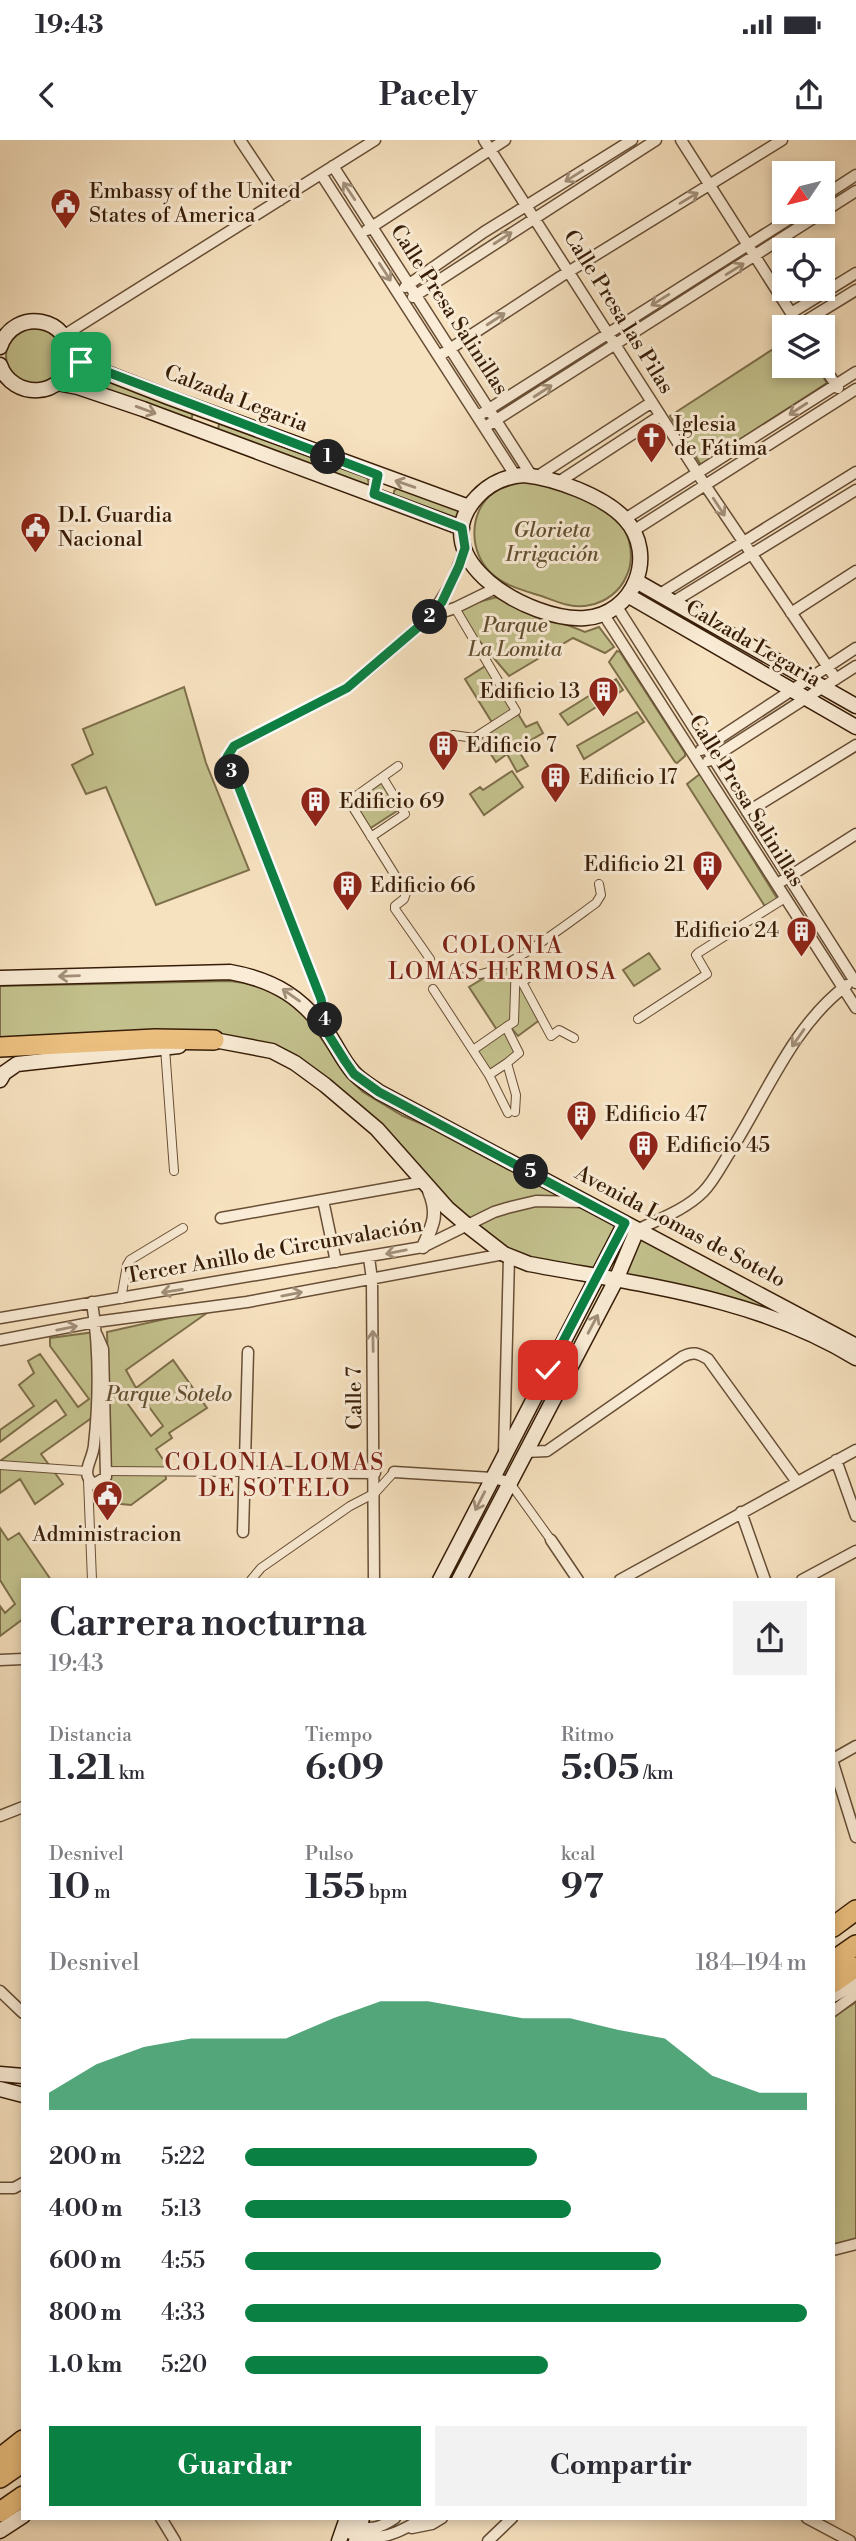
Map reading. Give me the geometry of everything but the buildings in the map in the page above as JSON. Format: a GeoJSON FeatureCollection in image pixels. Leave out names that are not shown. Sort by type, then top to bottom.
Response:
{"type":"FeatureCollection","features":[{"type":"Feature","properties":{"kind":"highway"},"geometry":{"type":"LineString","coordinates":[[0,1047],[160,1044],[214,1040]]}},
{"type":"Feature","properties":{"kind":"highway"},"geometry":{"type":"LineString","coordinates":[[835,1926],[856,1910]]}},
{"type":"Feature","properties":{"kind":"highway"},"geometry":{"type":"LineString","coordinates":[[835,1941],[856,1927]]}},
{"type":"Feature","properties":{"kind":"highway"},"geometry":{"type":"LineString","coordinates":[[835,1960],[856,1945]]}},
{"type":"Feature","properties":{"kind":"highway"},"geometry":{"type":"LineString","coordinates":[[835,1983],[856,1967]]}},
{"type":"Feature","properties":{"kind":"highway"},"geometry":{"type":"LineString","coordinates":[[835,1984],[856,1973]]}},
{"type":"Feature","properties":{"kind":"highway"},"geometry":{"type":"LineString","coordinates":[[0,2458],[21,2442]]}},
{"type":"Feature","properties":{"kind":"highway"},"geometry":{"type":"LineString","coordinates":[[0,2464],[21,2449]]}},
{"type":"Feature","properties":{"kind":"highway"},"geometry":{"type":"LineString","coordinates":[[0,2478],[21,2463]]}},
{"type":"Feature","properties":{"kind":"highway"},"geometry":{"type":"LineString","coordinates":[[0,2514],[21,2497]]}},
{"type":"Feature","properties":{"kind":"main road"},"geometry":{"type":"LineString","coordinates":[[0,347],[6,327],[26,321],[39,321],[51,325],[63,336],[69,354],[67,369],[57,383],[42,391],[25,390],[8,379],[0,365]]}},
{"type":"Feature","properties":{"kind":"main road","name":"Calzada Legaria"},"geometry":{"type":"LineString","coordinates":[[69,354],[86,365],[469,507]]}},
{"type":"Feature","properties":{"kind":"main road","name":"Calzada Legaria"},"geometry":{"type":"LineString","coordinates":[[57,383],[107,397],[201,430],[462,528]]}},
{"type":"Feature","properties":{"kind":"main road"},"geometry":{"type":"LineString","coordinates":[[201,430],[209,411]]}},
{"type":"Feature","properties":{"kind":"main road"},"geometry":{"type":"LineString","coordinates":[[374,494],[378,475]]}},
{"type":"Feature","properties":{"kind":"main road"},"geometry":{"type":"LineString","coordinates":[[515,475],[535,476],[601,501],[629,525],[639,552],[636,581],[629,596],[604,615],[583,618],[559,616],[523,604],[496,588],[478,572],[465,548],[462,528],[469,507],[489,487],[515,475]]}},
{"type":"Feature","properties":{"kind":"main road","name":"Calzada Legaria"},"geometry":{"type":"LineString","coordinates":[[636,581],[856,706]]}},
{"type":"Feature","properties":{"kind":"main road","name":"Calzada Legaria"},"geometry":{"type":"LineString","coordinates":[[629,596],[856,727]]}},
{"type":"Feature","properties":{"kind":"main road","name":"Avenida Lomas de Sotelo"},"geometry":{"type":"LineString","coordinates":[[0,978],[239,974],[266,981],[302,1003],[328,1034],[354,1074],[379,1092],[856,1346]]}},
{"type":"Feature","properties":{"kind":"main road","name":"Avenida Lomas de Sotelo"},"geometry":{"type":"LineString","coordinates":[[214,1040],[272,1051],[295,1063],[325,1085],[376,1129],[468,1226],[507,1255],[529,1264],[708,1297],[765,1314],[838,1346],[856,1357]]}},
{"type":"Feature","properties":{"kind":"main road"},"geometry":{"type":"LineString","coordinates":[[0,1080],[4,1073],[18,1065],[160,1044]]}},
{"type":"Feature","properties":{"kind":"main road"},"geometry":{"type":"LineString","coordinates":[[441,1578],[596,1277],[631,1227]]}},
{"type":"Feature","properties":{"kind":"main road"},"geometry":{"type":"LineString","coordinates":[[460,1578],[616,1280],[631,1227]]}},
{"type":"Feature","properties":{"kind":"main road"},"geometry":{"type":"LineString","coordinates":[[835,1917],[856,1901]]}},
{"type":"Feature","properties":{"kind":"main road"},"geometry":{"type":"LineString","coordinates":[[835,1994],[856,1982]]}},
{"type":"Feature","properties":{"kind":"main road"},"geometry":{"type":"LineString","coordinates":[[0,2074],[21,2076]]}},
{"type":"Feature","properties":{"kind":"main road"},"geometry":{"type":"LineString","coordinates":[[0,2090],[21,2095]]}},
{"type":"Feature","properties":{"kind":"main road"},"geometry":{"type":"LineString","coordinates":[[0,2448],[21,2432]]}},
{"type":"Feature","properties":{"kind":"main road"},"geometry":{"type":"LineString","coordinates":[[0,2531],[21,2517]]}},
{"type":"Feature","properties":{"kind":"street"},"geometry":{"type":"LineString","coordinates":[[240,140],[280,200]]}},
{"type":"Feature","properties":{"kind":"street"},"geometry":{"type":"LineString","coordinates":[[63,336],[375,140]]}},
{"type":"Feature","properties":{"kind":"street"},"geometry":{"type":"LineString","coordinates":[[360,234],[487,145],[505,140]]}},
{"type":"Feature","properties":{"kind":"street"},"geometry":{"type":"LineString","coordinates":[[398,291],[632,140]]}},
{"type":"Feature","properties":{"kind":"street"},"geometry":{"type":"LineString","coordinates":[[404,302],[656,140]]}},
{"type":"Feature","properties":{"kind":"street"},"geometry":{"type":"LineString","coordinates":[[681,140],[791,313],[856,273]]}},
{"type":"Feature","properties":{"kind":"street"},"geometry":{"type":"LineString","coordinates":[[439,356],[570,271],[782,140]]}},
{"type":"Feature","properties":{"kind":"street","name":"Calle Presa las Pilas"},"geometry":{"type":"LineString","coordinates":[[487,145],[705,485],[836,679]]}},
{"type":"Feature","properties":{"kind":"street","name":"Calle Presa Salinillas"},"geometry":{"type":"LineString","coordinates":[[333,166],[535,476]]}},
{"type":"Feature","properties":{"kind":"street","name":"Calle Presa Salinillas"},"geometry":{"type":"LineString","coordinates":[[321,174],[515,475]]}},
{"type":"Feature","properties":{"kind":"street"},"geometry":{"type":"LineString","coordinates":[[835,189],[856,175]]}},
{"type":"Feature","properties":{"kind":"street"},"geometry":{"type":"LineString","coordinates":[[485,427],[856,191]]}},
{"type":"Feature","properties":{"kind":"street"},"geometry":{"type":"LineString","coordinates":[[478,416],[782,224]]}},
{"type":"Feature","properties":{"kind":"street"},"geometry":{"type":"LineString","coordinates":[[816,315],[856,290]]}},
{"type":"Feature","properties":{"kind":"street"},"geometry":{"type":"LineString","coordinates":[[629,525],[698,474],[856,372]]}},
{"type":"Feature","properties":{"kind":"street"},"geometry":{"type":"LineString","coordinates":[[831,378],[843,397]]}},
{"type":"Feature","properties":{"kind":"street"},"geometry":{"type":"LineString","coordinates":[[629,525],[705,485],[856,389]]}},
{"type":"Feature","properties":{"kind":"street"},"geometry":{"type":"LineString","coordinates":[[535,476],[652,402]]}},
{"type":"Feature","properties":{"kind":"street"},"geometry":{"type":"LineString","coordinates":[[556,482],[660,416]]}},
{"type":"Feature","properties":{"kind":"street"},"geometry":{"type":"LineString","coordinates":[[660,594],[856,472]]}},
{"type":"Feature","properties":{"kind":"street"},"geometry":{"type":"LineString","coordinates":[[673,602],[856,490]]}},
{"type":"Feature","properties":{"kind":"street"},"geometry":{"type":"LineString","coordinates":[[328,1034],[321,999],[228,762],[229,752],[234,746],[347,688],[430,617],[452,582],[465,548]]}},
{"type":"Feature","properties":{"kind":"street"},"geometry":{"type":"LineString","coordinates":[[791,613],[856,571]]}},
{"type":"Feature","properties":{"kind":"street"},"geometry":{"type":"LineString","coordinates":[[430,617],[496,588]]}},
{"type":"Feature","properties":{"kind":"street","name":"Calle Presa Salinillas"},"geometry":{"type":"LineString","coordinates":[[617,607],[855,981]]}},
{"type":"Feature","properties":{"kind":"street"},"geometry":{"type":"LineString","coordinates":[[453,735],[474,738],[516,711],[455,608]]}},
{"type":"Feature","properties":{"kind":"street","name":"Calle Presa Salinillas"},"geometry":{"type":"LineString","coordinates":[[604,615],[856,1008]]}},
{"type":"Feature","properties":{"kind":"street"},"geometry":{"type":"LineString","coordinates":[[694,755],[856,648]]}},
{"type":"Feature","properties":{"kind":"street"},"geometry":{"type":"LineString","coordinates":[[701,765],[856,666]]}},
{"type":"Feature","properties":{"kind":"street"},"geometry":{"type":"LineString","coordinates":[[747,812],[856,745]]}},
{"type":"Feature","properties":{"kind":"street"},"geometry":{"type":"LineString","coordinates":[[398,766],[349,801],[406,893],[395,909],[430,959]]}},
{"type":"Feature","properties":{"kind":"street"},"geometry":{"type":"LineString","coordinates":[[371,837],[405,814],[383,778]]}},
{"type":"Feature","properties":{"kind":"street"},"geometry":{"type":"LineString","coordinates":[[776,884],[856,834]]}},
{"type":"Feature","properties":{"kind":"street"},"geometry":{"type":"LineString","coordinates":[[464,968],[472,974],[483,973],[516,959],[596,903],[601,895],[599,884]]}},
{"type":"Feature","properties":{"kind":"street"},"geometry":{"type":"LineString","coordinates":[[638,1019],[708,974],[696,955],[698,953],[785,898]]}},
{"type":"Feature","properties":{"kind":"street"},"geometry":{"type":"LineString","coordinates":[[473,1050],[514,1022],[516,959]]}},
{"type":"Feature","properties":{"kind":"street"},"geometry":{"type":"LineString","coordinates":[[516,959],[528,978],[522,982],[551,1036],[559,1030],[573,1038]]}},
{"type":"Feature","properties":{"kind":"street"},"geometry":{"type":"LineString","coordinates":[[631,1227],[686,1205],[701,1194],[742,1133],[790,1050],[816,1013],[843,988],[855,981]]}},
{"type":"Feature","properties":{"kind":"street"},"geometry":{"type":"LineString","coordinates":[[433,989],[512,1112],[516,1095],[507,1063]]}},
{"type":"Feature","properties":{"kind":"street"},"geometry":{"type":"LineString","coordinates":[[489,1075],[519,1053],[506,1027]]}},
{"type":"Feature","properties":{"kind":"street"},"geometry":{"type":"LineString","coordinates":[[160,1044],[174,1171]]}},
{"type":"Feature","properties":{"kind":"street"},"geometry":{"type":"LineString","coordinates":[[221,1218],[425,1183],[436,1208],[434,1221],[423,1247]]}},
{"type":"Feature","properties":{"kind":"street"},"geometry":{"type":"LineString","coordinates":[[323,1200],[336,1262]]}},
{"type":"Feature","properties":{"kind":"street","name":"Tercer Anillo de Circunvalación"},"geometry":{"type":"LineString","coordinates":[[0,1318],[423,1247],[494,1212],[536,1201],[590,1203]]}},
{"type":"Feature","properties":{"kind":"street"},"geometry":{"type":"LineString","coordinates":[[121,1298],[130,1260],[183,1228]]}},
{"type":"Feature","properties":{"kind":"street"},"geometry":{"type":"LineString","coordinates":[[504,1457],[507,1255]]}},
{"type":"Feature","properties":{"kind":"street","name":"Tercer Anillo de Circunvalación"},"geometry":{"type":"LineString","coordinates":[[0,1340],[95,1322],[247,1302],[507,1255]]}},
{"type":"Feature","properties":{"kind":"street","name":"Calle 7"},"geometry":{"type":"LineString","coordinates":[[369,1258],[372,1279],[374,1578]]}},
{"type":"Feature","properties":{"kind":"street"},"geometry":{"type":"LineString","coordinates":[[92,1302],[97,1335],[96,1425],[94,1453],[87,1476],[92,1578]]}},
{"type":"Feature","properties":{"kind":"street"},"geometry":{"type":"LineString","coordinates":[[0,1465],[87,1476],[94,1484],[106,1477],[103,1349],[97,1335]]}},
{"type":"Feature","properties":{"kind":"street"},"geometry":{"type":"LineString","coordinates":[[243,1532],[248,1352]]}},
{"type":"Feature","properties":{"kind":"street"},"geometry":{"type":"LineString","coordinates":[[525,1452],[547,1451],[682,1357],[698,1353],[708,1359],[797,1482]]}},
{"type":"Feature","properties":{"kind":"street"},"geometry":{"type":"LineString","coordinates":[[624,1578],[856,1450]]}},
{"type":"Feature","properties":{"kind":"street"},"geometry":{"type":"LineString","coordinates":[[836,1460],[856,1516]]}},
{"type":"Feature","properties":{"kind":"street"},"geometry":{"type":"LineString","coordinates":[[106,1471],[375,1473]]}},
{"type":"Feature","properties":{"kind":"street"},"geometry":{"type":"LineString","coordinates":[[253,1578],[261,1568],[374,1493],[394,1472],[492,1478],[509,1482],[577,1578]]}},
{"type":"Feature","properties":{"kind":"street"},"geometry":{"type":"LineString","coordinates":[[741,1512],[764,1578]]}},
{"type":"Feature","properties":{"kind":"street"},"geometry":{"type":"LineString","coordinates":[[806,1578],[856,1551]]}},
{"type":"Feature","properties":{"kind":"street"},"geometry":{"type":"LineString","coordinates":[[0,1660],[21,1659]]}},
{"type":"Feature","properties":{"kind":"street"},"geometry":{"type":"LineString","coordinates":[[835,1760],[856,1746]]}},
{"type":"Feature","properties":{"kind":"street"},"geometry":{"type":"LineString","coordinates":[[835,1768],[856,1837]]}},
{"type":"Feature","properties":{"kind":"street"},"geometry":{"type":"LineString","coordinates":[[0,1816],[21,1808]]}},
{"type":"Feature","properties":{"kind":"street"},"geometry":{"type":"LineString","coordinates":[[0,1991],[21,2011]]}},
{"type":"Feature","properties":{"kind":"street"},"geometry":{"type":"LineString","coordinates":[[835,2010],[856,1994]]}},
{"type":"Feature","properties":{"kind":"street"},"geometry":{"type":"LineString","coordinates":[[0,2188],[14,2188],[21,2184]]}},
{"type":"Feature","properties":{"kind":"street"},"geometry":{"type":"LineString","coordinates":[[835,2249],[856,2244]]}},
{"type":"Feature","properties":{"kind":"street"},"geometry":{"type":"LineString","coordinates":[[162,2520],[175,2541]]}},
{"type":"Feature","properties":{"kind":"street"},"geometry":{"type":"LineString","coordinates":[[359,2531],[380,2528],[392,2520]]}},
{"type":"Feature","properties":{"kind":"street"},"geometry":{"type":"LineString","coordinates":[[343,2529],[383,2538],[420,2520]]}},
{"type":"Feature","properties":{"kind":"street"},"geometry":{"type":"LineString","coordinates":[[402,2530],[432,2524],[439,2520]]}},
{"type":"Feature","properties":{"kind":"street"},"geometry":{"type":"LineString","coordinates":[[488,2541],[510,2520]]}},
{"type":"Feature","properties":{"kind":"street"},"geometry":{"type":"LineString","coordinates":[[811,2520],[850,2541]]}},
{"type":"Feature","properties":{"kind":"green space"},"geometry":{"type":"Polygon","coordinates":[[[28,328],[40,328],[50,332],[58,340],[62,356],[58,372],[50,380],[40,384],[28,384],[18,380],[10,372],[6,362],[6,350],[10,340],[18,332],[28,328]]]}},
{"type":"Feature","properties":{"kind":"green space"},"geometry":{"type":"Polygon","coordinates":[[[772,350],[772,378],[824,378],[827,383],[701,465],[670,416],[772,350]]]}},
{"type":"Feature","properties":{"kind":"green space"},"geometry":{"type":"Polygon","coordinates":[[[80,364],[193,411],[192,417],[187,424],[75,379],[80,364]]]}},
{"type":"Feature","properties":{"kind":"green space"},"geometry":{"type":"Polygon","coordinates":[[[219,423],[367,476],[371,492],[218,430],[219,423]]]}},
{"type":"Feature","properties":{"kind":"green space","name":"Glorieta Irrigación"},"geometry":{"type":"Polygon","coordinates":[[[528,481],[588,499],[613,515],[623,527],[630,546],[630,564],[623,582],[612,595],[590,605],[567,605],[510,585],[497,578],[484,565],[475,544],[474,533],[479,511],[485,501],[501,488],[528,481]]]}},
{"type":"Feature","properties":{"kind":"green space"},"geometry":{"type":"Polygon","coordinates":[[[399,487],[462,508],[455,523],[394,500],[394,491],[399,487]]]}},
{"type":"Feature","properties":{"kind":"green space","name":"Parque La Lomita"},"geometry":{"type":"Polygon","coordinates":[[[497,597],[585,632],[599,627],[614,647],[605,653],[573,638],[509,676],[452,609],[497,597]]]}},
{"type":"Feature","properties":{"kind":"green space"},"geometry":{"type":"Polygon","coordinates":[[[617,651],[685,753],[677,763],[609,662],[617,651]]]}},
{"type":"Feature","properties":{"kind":"green space"},"geometry":{"type":"Polygon","coordinates":[[[487,665],[514,710],[493,724],[465,679],[487,665]]]}},
{"type":"Feature","properties":{"kind":"green space"},"geometry":{"type":"Polygon","coordinates":[[[616,679],[623,690],[568,725],[560,714],[616,679]]]}},
{"type":"Feature","properties":{"kind":"green space"},"geometry":{"type":"Polygon","coordinates":[[[184,687],[206,763],[249,870],[156,905],[106,787],[86,794],[72,765],[93,754],[83,729],[184,687]]]}},
{"type":"Feature","properties":{"kind":"green space"},"geometry":{"type":"Polygon","coordinates":[[[517,712],[526,727],[537,722],[543,733],[517,748],[528,766],[517,772],[507,754],[496,762],[479,736],[517,712]]]}},
{"type":"Feature","properties":{"kind":"green space"},"geometry":{"type":"Polygon","coordinates":[[[637,712],[644,722],[584,759],[577,746],[637,712]]]}},
{"type":"Feature","properties":{"kind":"green space"},"geometry":{"type":"Polygon","coordinates":[[[512,771],[523,787],[484,815],[470,794],[480,787],[483,790],[512,771]]]}},
{"type":"Feature","properties":{"kind":"green space"},"geometry":{"type":"Polygon","coordinates":[[[700,774],[777,898],[777,901],[766,908],[687,784],[700,774]]]}},
{"type":"Feature","properties":{"kind":"green space"},"geometry":{"type":"Polygon","coordinates":[[[383,782],[400,809],[369,829],[352,802],[383,782]]]}},
{"type":"Feature","properties":{"kind":"green space"},"geometry":{"type":"Polygon","coordinates":[[[649,953],[660,969],[634,986],[623,970],[649,953]]]}},
{"type":"Feature","properties":{"kind":"green space"},"geometry":{"type":"Polygon","coordinates":[[[509,963],[541,1019],[518,1036],[507,1023],[497,1030],[469,987],[509,963]]]}},
{"type":"Feature","properties":{"kind":"green space"},"geometry":{"type":"Polygon","coordinates":[[[230,981],[258,985],[281,993],[303,1011],[347,1077],[363,1092],[403,1116],[451,1136],[622,1225],[599,1273],[521,1257],[474,1226],[279,1050],[0,1041],[0,986],[230,981]]]}},
{"type":"Feature","properties":{"kind":"green space"},"geometry":{"type":"Polygon","coordinates":[[[504,1031],[517,1053],[490,1070],[476,1049],[504,1031]]]}},
{"type":"Feature","properties":{"kind":"green space"},"geometry":{"type":"Polygon","coordinates":[[[641,1236],[830,1341],[625,1278],[641,1236]]]}},
{"type":"Feature","properties":{"kind":"green space","name":"Parque Sotelo"},"geometry":{"type":"Polygon","coordinates":[[[214,1308],[126,1370],[136,1388],[173,1360],[207,1408],[169,1433],[172,1438],[156,1449],[164,1461],[166,1479],[131,1505],[111,1503],[107,1332],[214,1308]],[[136,1389],[136,1392],[125,1400],[151,1436],[163,1426],[136,1389]]]}},
{"type":"Feature","properties":{"kind":"green space"},"geometry":{"type":"Polygon","coordinates":[[[95,1332],[93,1417],[41,1454],[63,1484],[35,1504],[20,1479],[0,1493],[0,1461],[66,1415],[56,1400],[0,1442],[0,1430],[34,1406],[19,1385],[34,1373],[28,1361],[40,1354],[78,1407],[89,1399],[50,1346],[50,1338],[95,1332]]]}},
{"type":"Feature","properties":{"kind":"green space"},"geometry":{"type":"Polygon","coordinates":[[[0,1528],[8,1540],[19,1533],[50,1578],[21,1578],[21,1620],[0,1636],[0,1606],[5,1613],[15,1604],[0,1580],[0,1528]]]}},
{"type":"Feature","properties":{"kind":"green space"},"geometry":{"type":"Polygon","coordinates":[[[856,2002],[856,2241],[835,2246],[835,2016],[856,2002]]]}},
{"type":"Feature","properties":{"kind":"place","name":"Embassy of the United States of America"},"geometry":{"type":"Point","coordinates":[66,231]}},
{"type":"Feature","properties":{"kind":"place","name":"Iglesia de Fátima"},"geometry":{"type":"Point","coordinates":[651,464]}},
{"type":"Feature","properties":{"kind":"place","name":"D.I. Guardia Nacional"},"geometry":{"type":"Point","coordinates":[35,555]}},
{"type":"Feature","properties":{"kind":"place","name":"Edificio 13"},"geometry":{"type":"Point","coordinates":[603,719]}},
{"type":"Feature","properties":{"kind":"place","name":"Edificio 7"},"geometry":{"type":"Point","coordinates":[443,773]}},
{"type":"Feature","properties":{"kind":"place","name":"Edificio 17"},"geometry":{"type":"Point","coordinates":[556,805]}},
{"type":"Feature","properties":{"kind":"place","name":"Edificio 69"},"geometry":{"type":"Point","coordinates":[316,829]}},
{"type":"Feature","properties":{"kind":"place","name":"Edificio 21"},"geometry":{"type":"Point","coordinates":[708,892]}},
{"type":"Feature","properties":{"kind":"place","name":"Edificio 66"},"geometry":{"type":"Point","coordinates":[347,913]}},
{"type":"Feature","properties":{"kind":"place","name":"Edificio 24"},"geometry":{"type":"Point","coordinates":[802,958]}},
{"type":"Feature","properties":{"kind":"place","name":"Edificio 47"},"geometry":{"type":"Point","coordinates":[582,1142]}},
{"type":"Feature","properties":{"kind":"place","name":"Edificio 45"},"geometry":{"type":"Point","coordinates":[643,1173]}},
{"type":"Feature","properties":{"kind":"place","name":"Administracion"},"geometry":{"type":"Point","coordinates":[107,1522]}},
{"type":"Feature","properties":{"kind":"district","name":"COLONIA LOMAS HERMOSA"},"geometry":{"type":"Point","coordinates":[503,959]}},
{"type":"Feature","properties":{"kind":"district","name":"COLONIA LOMAS DE SOTELO"},"geometry":{"type":"Point","coordinates":[275,1476]}},
{"type":"Feature","properties":{"kind":"route"},"geometry":{"type":"LineString","coordinates":[[81,362],[378,475],[374,494],[462,528],[465,548],[459,566],[442,602],[430,617],[347,688],[234,746],[227,757],[321,999],[328,1034],[354,1074],[409,1110],[468,1138],[625,1223],[548,1370]]}}]}
